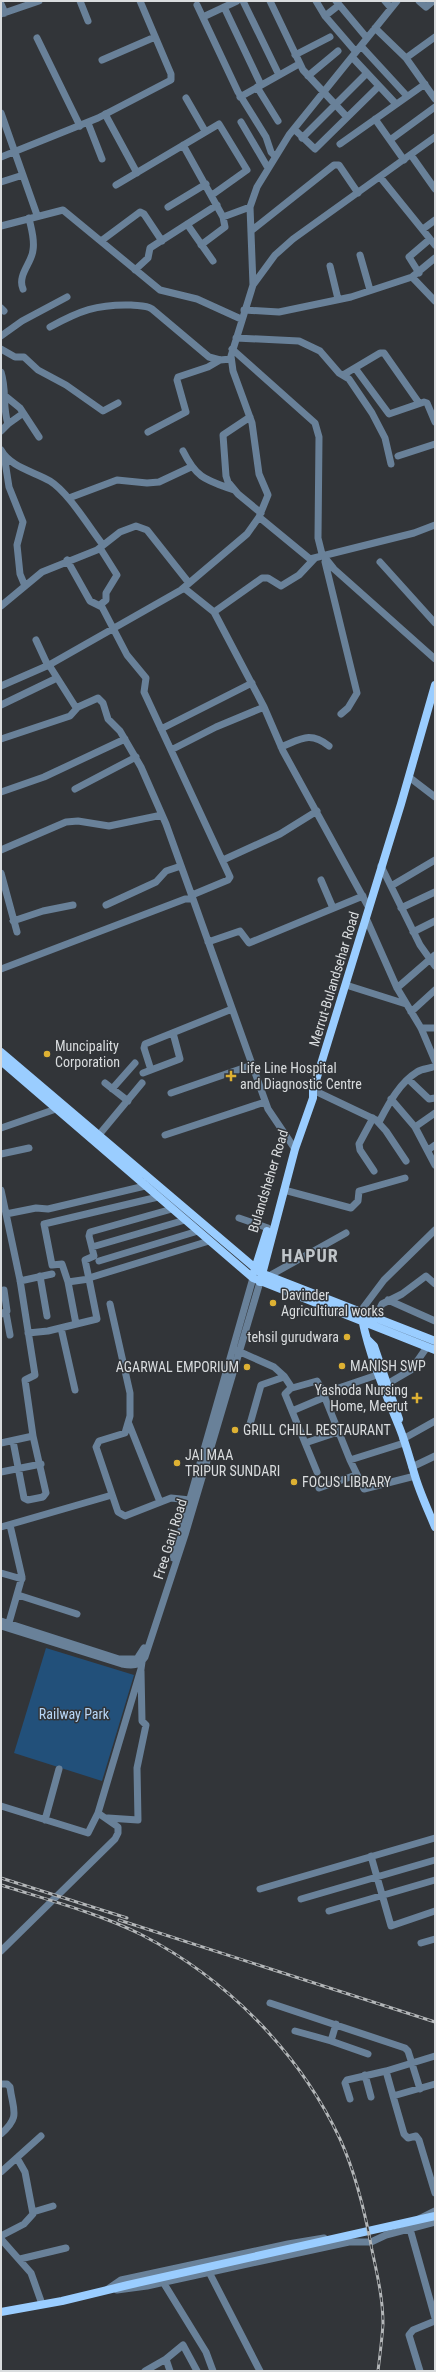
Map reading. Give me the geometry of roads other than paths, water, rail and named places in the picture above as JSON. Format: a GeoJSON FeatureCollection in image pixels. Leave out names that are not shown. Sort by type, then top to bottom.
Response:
{"type":"FeatureCollection","features":[{"type":"Feature","properties":{"kind":"main road","name":"Merrut-Bulandsehar Road"},"geometry":{"type":"LineString","coordinates":[[313,1091],[409,777],[435,685]]}},
{"type":"Feature","properties":{"kind":"main road"},"geometry":{"type":"LineString","coordinates":[[1,1052],[98,1136],[262,1272],[362,1323],[431,1348]]}},
{"type":"Feature","properties":{"kind":"main road"},"geometry":{"type":"LineString","coordinates":[[1,1061],[256,1280],[360,1312],[435,1341]]}},
{"type":"Feature","properties":{"kind":"main road","name":"Bulandsheher Road"},"geometry":{"type":"LineString","coordinates":[[262,1272],[268,1228],[309,1097],[313,1091]]}},
{"type":"Feature","properties":{"kind":"main road"},"geometry":{"type":"LineString","coordinates":[[256,1280],[262,1272],[294,1146]]}},
{"type":"Feature","properties":{"kind":"main road"},"geometry":{"type":"LineString","coordinates":[[360,1312],[368,1340],[368,1348],[377,1375],[400,1428],[413,1472],[435,1527]]}},
{"type":"Feature","properties":{"kind":"main road"},"geometry":{"type":"LineString","coordinates":[[368,1340],[374,1346],[398,1415],[400,1428]]}},
{"type":"Feature","properties":{"kind":"main road"},"geometry":{"type":"LineString","coordinates":[[1,2312],[87,2296],[128,2284],[435,2216]]}},
{"type":"Feature","properties":{"kind":"street"},"geometry":{"type":"LineString","coordinates":[[1,4],[3,14],[39,1]]}},
{"type":"Feature","properties":{"kind":"street"},"geometry":{"type":"LineString","coordinates":[[80,1],[88,21]]}},
{"type":"Feature","properties":{"kind":"street"},"geometry":{"type":"LineString","coordinates":[[1,157],[15,153],[80,126],[171,80],[171,74],[140,1]]}},
{"type":"Feature","properties":{"kind":"street"},"geometry":{"type":"LineString","coordinates":[[203,17],[237,1]]}},
{"type":"Feature","properties":{"kind":"street"},"geometry":{"type":"LineString","coordinates":[[244,1],[279,76]]}},
{"type":"Feature","properties":{"kind":"street"},"geometry":{"type":"LineString","coordinates":[[270,1],[299,64],[323,93],[348,118]]}},
{"type":"Feature","properties":{"kind":"street"},"geometry":{"type":"LineString","coordinates":[[316,1],[367,73],[396,104]]}},
{"type":"Feature","properties":{"kind":"street"},"geometry":{"type":"LineString","coordinates":[[385,1],[391,8]]}},
{"type":"Feature","properties":{"kind":"street"},"geometry":{"type":"LineString","coordinates":[[253,285],[250,207],[257,187],[275,156],[294,129],[397,1]]}},
{"type":"Feature","properties":{"kind":"street"},"geometry":{"type":"LineString","coordinates":[[419,1],[426,7],[432,1]]}},
{"type":"Feature","properties":{"kind":"street"},"geometry":{"type":"LineString","coordinates":[[326,16],[338,3],[367,38]]}},
{"type":"Feature","properties":{"kind":"street"},"geometry":{"type":"LineString","coordinates":[[197,5],[240,97],[266,137],[271,152],[275,156]]}},
{"type":"Feature","properties":{"kind":"street"},"geometry":{"type":"LineString","coordinates":[[224,7],[259,86],[278,121]]}},
{"type":"Feature","properties":{"kind":"street"},"geometry":{"type":"LineString","coordinates":[[375,28],[406,58],[435,99]]}},
{"type":"Feature","properties":{"kind":"street"},"geometry":{"type":"LineString","coordinates":[[102,60],[155,37]]}},
{"type":"Feature","properties":{"kind":"street"},"geometry":{"type":"LineString","coordinates":[[295,55],[330,37]]}},
{"type":"Feature","properties":{"kind":"street"},"geometry":{"type":"LineString","coordinates":[[406,58],[435,37]]}},
{"type":"Feature","properties":{"kind":"street"},"geometry":{"type":"LineString","coordinates":[[37,38],[80,126]]}},
{"type":"Feature","properties":{"kind":"street"},"geometry":{"type":"LineString","coordinates":[[361,46],[407,96]]}},
{"type":"Feature","properties":{"kind":"street"},"geometry":{"type":"LineString","coordinates":[[308,76],[338,51]]}},
{"type":"Feature","properties":{"kind":"street"},"geometry":{"type":"LineString","coordinates":[[240,97],[299,64]]}},
{"type":"Feature","properties":{"kind":"street"},"geometry":{"type":"LineString","coordinates":[[302,138],[367,73]]}},
{"type":"Feature","properties":{"kind":"street"},"geometry":{"type":"LineString","coordinates":[[294,129],[315,149],[348,118],[388,75]]}},
{"type":"Feature","properties":{"kind":"street"},"geometry":{"type":"LineString","coordinates":[[340,144],[425,84]]}},
{"type":"Feature","properties":{"kind":"street"},"geometry":{"type":"LineString","coordinates":[[186,98],[205,131]]}},
{"type":"Feature","properties":{"kind":"street"},"geometry":{"type":"LineString","coordinates":[[390,140],[435,107]]}},
{"type":"Feature","properties":{"kind":"street"},"geometry":{"type":"LineString","coordinates":[[1,113],[37,215]]}},
{"type":"Feature","properties":{"kind":"street"},"geometry":{"type":"LineString","coordinates":[[105,114],[137,173]]}},
{"type":"Feature","properties":{"kind":"street"},"geometry":{"type":"LineString","coordinates":[[375,119],[404,160]]}},
{"type":"Feature","properties":{"kind":"street"},"geometry":{"type":"LineString","coordinates":[[88,122],[102,159]]}},
{"type":"Feature","properties":{"kind":"street"},"geometry":{"type":"LineString","coordinates":[[241,122],[268,168]]}},
{"type":"Feature","properties":{"kind":"street"},"geometry":{"type":"LineString","coordinates":[[116,185],[217,124],[220,126],[247,170],[212,195]]}},
{"type":"Feature","properties":{"kind":"street"},"geometry":{"type":"LineString","coordinates":[[1,686],[49,665],[186,586],[235,545],[260,515],[268,496],[257,466],[254,431],[231,359],[232,349],[253,285],[265,266],[284,246],[435,138]]}},
{"type":"Feature","properties":{"kind":"street"},"geometry":{"type":"LineString","coordinates":[[182,145],[212,195],[223,217],[226,228],[201,244]]}},
{"type":"Feature","properties":{"kind":"street"},"geometry":{"type":"LineString","coordinates":[[411,155],[435,190]]}},
{"type":"Feature","properties":{"kind":"street"},"geometry":{"type":"LineString","coordinates":[[251,231],[334,165],[339,165],[358,193]]}},
{"type":"Feature","properties":{"kind":"street"},"geometry":{"type":"LineString","coordinates":[[1,182],[23,175]]}},
{"type":"Feature","properties":{"kind":"street"},"geometry":{"type":"LineString","coordinates":[[380,177],[433,242],[409,257],[415,275],[435,301]]}},
{"type":"Feature","properties":{"kind":"street"},"geometry":{"type":"LineString","coordinates":[[168,207],[206,184]]}},
{"type":"Feature","properties":{"kind":"street"},"geometry":{"type":"LineString","coordinates":[[135,270],[147,259],[149,250],[217,205]]}},
{"type":"Feature","properties":{"kind":"street"},"geometry":{"type":"LineString","coordinates":[[223,217],[250,207]]}},
{"type":"Feature","properties":{"kind":"street"},"geometry":{"type":"LineString","coordinates":[[1,226],[37,215],[63,210],[160,290],[197,299],[241,319]]}},
{"type":"Feature","properties":{"kind":"street"},"geometry":{"type":"LineString","coordinates":[[101,241],[140,212],[144,214],[162,241]]}},
{"type":"Feature","properties":{"kind":"street"},"geometry":{"type":"LineString","coordinates":[[23,289],[22,277],[32,257],[34,247],[29,218]]}},
{"type":"Feature","properties":{"kind":"street"},"geometry":{"type":"LineString","coordinates":[[423,229],[435,220]]}},
{"type":"Feature","properties":{"kind":"street"},"geometry":{"type":"LineString","coordinates":[[187,224],[213,261]]}},
{"type":"Feature","properties":{"kind":"street"},"geometry":{"type":"LineString","coordinates":[[360,255],[370,290]]}},
{"type":"Feature","properties":{"kind":"street"},"geometry":{"type":"LineString","coordinates":[[244,310],[279,312],[338,299],[415,275],[435,258]]}},
{"type":"Feature","properties":{"kind":"street"},"geometry":{"type":"LineString","coordinates":[[330,266],[338,299]]}},
{"type":"Feature","properties":{"kind":"street"},"geometry":{"type":"LineString","coordinates":[[1,336],[22,321],[67,297]]}},
{"type":"Feature","properties":{"kind":"street"},"geometry":{"type":"LineString","coordinates":[[50,327],[77,312],[98,306],[144,306],[152,309],[206,355],[220,360],[231,359]]}},
{"type":"Feature","properties":{"kind":"street"},"geometry":{"type":"LineString","coordinates":[[236,338],[295,340],[309,343],[320,351],[343,375],[349,379],[378,423],[386,442],[391,464]]}},
{"type":"Feature","properties":{"kind":"street"},"geometry":{"type":"LineString","coordinates":[[1,349],[17,358],[24,357],[38,370],[66,385],[102,412],[118,403]]}},
{"type":"Feature","properties":{"kind":"street"},"geometry":{"type":"LineString","coordinates":[[232,349],[315,423],[318,437],[317,530],[356,690],[355,698],[341,714]]}},
{"type":"Feature","properties":{"kind":"street"},"geometry":{"type":"LineString","coordinates":[[343,375],[380,353],[384,353],[419,403]]}},
{"type":"Feature","properties":{"kind":"street"},"geometry":{"type":"LineString","coordinates":[[148,432],[186,412],[177,380],[178,377],[208,367],[220,360]]}},
{"type":"Feature","properties":{"kind":"street"},"geometry":{"type":"LineString","coordinates":[[354,368],[390,415],[419,403],[426,403],[435,422]]}},
{"type":"Feature","properties":{"kind":"street"},"geometry":{"type":"LineString","coordinates":[[1,372],[4,395],[3,409],[8,424]]}},
{"type":"Feature","properties":{"kind":"street"},"geometry":{"type":"LineString","coordinates":[[4,395],[20,408],[22,414],[39,437]]}},
{"type":"Feature","properties":{"kind":"street"},"geometry":{"type":"LineString","coordinates":[[1,431],[22,414]]}},
{"type":"Feature","properties":{"kind":"street"},"geometry":{"type":"LineString","coordinates":[[250,417],[225,432],[222,437],[226,476],[234,490],[308,558],[315,558],[414,533],[435,525]]}},
{"type":"Feature","properties":{"kind":"street"},"geometry":{"type":"LineString","coordinates":[[398,456],[435,444]]}},
{"type":"Feature","properties":{"kind":"street"},"geometry":{"type":"LineString","coordinates":[[184,451],[191,467],[207,480],[234,490]]}},
{"type":"Feature","properties":{"kind":"street"},"geometry":{"type":"LineString","coordinates":[[3,453],[4,473],[23,522],[17,542],[20,574],[25,586]]}},
{"type":"Feature","properties":{"kind":"street"},"geometry":{"type":"LineString","coordinates":[[3,453],[30,472],[52,482],[69,498],[101,546],[117,575],[106,593],[106,600],[100,605]]}},
{"type":"Feature","properties":{"kind":"street"},"geometry":{"type":"LineString","coordinates":[[69,498],[117,480],[147,483],[159,482],[191,467]]}},
{"type":"Feature","properties":{"kind":"street"},"geometry":{"type":"LineString","coordinates":[[1,606],[42,572],[101,546],[125,529],[142,527],[147,530],[186,586],[214,612],[264,707],[281,747],[318,811],[369,908]]}},
{"type":"Feature","properties":{"kind":"street"},"geometry":{"type":"LineString","coordinates":[[323,556],[334,569],[435,659]]}},
{"type":"Feature","properties":{"kind":"street"},"geometry":{"type":"LineString","coordinates":[[214,612],[262,578],[268,578],[281,586],[287,584],[315,558]]}},
{"type":"Feature","properties":{"kind":"street"},"geometry":{"type":"LineString","coordinates":[[1,969],[192,897],[230,878],[223,860],[143,690],[147,683],[146,678],[127,655],[114,628],[100,605],[90,600],[67,560]]}},
{"type":"Feature","properties":{"kind":"street"},"geometry":{"type":"LineString","coordinates":[[380,562],[435,623]]}},
{"type":"Feature","properties":{"kind":"street"},"geometry":{"type":"LineString","coordinates":[[36,640],[49,665],[73,704],[78,707]]}},
{"type":"Feature","properties":{"kind":"street"},"geometry":{"type":"LineString","coordinates":[[1,705],[57,678]]}},
{"type":"Feature","properties":{"kind":"street"},"geometry":{"type":"LineString","coordinates":[[161,729],[252,683]]}},
{"type":"Feature","properties":{"kind":"street"},"geometry":{"type":"LineString","coordinates":[[1,739],[70,716],[78,707],[95,699],[101,700],[108,718],[125,739],[136,757],[162,815],[265,1102],[271,1116],[294,1146]]}},
{"type":"Feature","properties":{"kind":"street"},"geometry":{"type":"LineString","coordinates":[[171,750],[216,727],[264,707]]}},
{"type":"Feature","properties":{"kind":"street"},"geometry":{"type":"LineString","coordinates":[[281,747],[311,736],[328,746]]}},
{"type":"Feature","properties":{"kind":"street"},"geometry":{"type":"LineString","coordinates":[[1,792],[44,778],[125,739]]}},
{"type":"Feature","properties":{"kind":"street"},"geometry":{"type":"LineString","coordinates":[[75,788],[136,757]]}},
{"type":"Feature","properties":{"kind":"street"},"geometry":{"type":"LineString","coordinates":[[409,777],[435,797]]}},
{"type":"Feature","properties":{"kind":"street"},"geometry":{"type":"LineString","coordinates":[[223,860],[280,834],[318,811]]}},
{"type":"Feature","properties":{"kind":"street"},"geometry":{"type":"LineString","coordinates":[[1,850],[66,822],[78,821],[109,826],[162,815]]}},
{"type":"Feature","properties":{"kind":"street"},"geometry":{"type":"LineString","coordinates":[[391,886],[435,860]]}},
{"type":"Feature","properties":{"kind":"street"},"geometry":{"type":"LineString","coordinates":[[106,905],[156,882],[166,871],[181,866]]}},
{"type":"Feature","properties":{"kind":"street"},"geometry":{"type":"LineString","coordinates":[[381,866],[413,932],[432,957],[435,966]]}},
{"type":"Feature","properties":{"kind":"street"},"geometry":{"type":"LineString","coordinates":[[1,873],[17,932]]}},
{"type":"Feature","properties":{"kind":"street"},"geometry":{"type":"LineString","coordinates":[[321,880],[333,908]]}},
{"type":"Feature","properties":{"kind":"street"},"geometry":{"type":"LineString","coordinates":[[401,908],[435,892]]}},
{"type":"Feature","properties":{"kind":"street"},"geometry":{"type":"LineString","coordinates":[[208,942],[240,930],[249,943],[363,896]]}},
{"type":"Feature","properties":{"kind":"street"},"geometry":{"type":"LineString","coordinates":[[13,921],[43,911],[73,905]]}},
{"type":"Feature","properties":{"kind":"street"},"geometry":{"type":"LineString","coordinates":[[366,918],[397,988],[421,1028],[435,1061]]}},
{"type":"Feature","properties":{"kind":"street"},"geometry":{"type":"LineString","coordinates":[[413,932],[435,921]]}},
{"type":"Feature","properties":{"kind":"street"},"geometry":{"type":"LineString","coordinates":[[397,988],[432,957]]}},
{"type":"Feature","properties":{"kind":"street"},"geometry":{"type":"LineString","coordinates":[[346,985],[406,1004]]}},
{"type":"Feature","properties":{"kind":"street"},"geometry":{"type":"LineString","coordinates":[[411,1012],[435,990]]}},
{"type":"Feature","properties":{"kind":"street"},"geometry":{"type":"LineString","coordinates":[[151,1070],[144,1046],[232,1009]]}},
{"type":"Feature","properties":{"kind":"street"},"geometry":{"type":"LineString","coordinates":[[421,1028],[435,1028]]}},
{"type":"Feature","properties":{"kind":"street"},"geometry":{"type":"LineString","coordinates":[[143,1073],[180,1059],[173,1033]]}},
{"type":"Feature","properties":{"kind":"street"},"geometry":{"type":"LineString","coordinates":[[112,1089],[135,1063]]}},
{"type":"Feature","properties":{"kind":"street"},"geometry":{"type":"LineString","coordinates":[[171,1094],[252,1066]]}},
{"type":"Feature","properties":{"kind":"street"},"geometry":{"type":"LineString","coordinates":[[374,1171],[360,1150],[359,1144],[391,1099],[408,1080],[420,1070],[435,1066]]}},
{"type":"Feature","properties":{"kind":"street"},"geometry":{"type":"LineString","coordinates":[[408,1080],[429,1099],[435,1098]]}},
{"type":"Feature","properties":{"kind":"street"},"geometry":{"type":"LineString","coordinates":[[105,1083],[128,1101]]}},
{"type":"Feature","properties":{"kind":"street"},"geometry":{"type":"LineString","coordinates":[[98,1136],[142,1083]]}},
{"type":"Feature","properties":{"kind":"street"},"geometry":{"type":"LineString","coordinates":[[313,1091],[376,1120],[406,1161]]}},
{"type":"Feature","properties":{"kind":"street"},"geometry":{"type":"LineString","coordinates":[[391,1099],[415,1127],[435,1164]]}},
{"type":"Feature","properties":{"kind":"street"},"geometry":{"type":"LineString","coordinates":[[165,1135],[265,1102]]}},
{"type":"Feature","properties":{"kind":"street"},"geometry":{"type":"LineString","coordinates":[[1,1128],[56,1109]]}},
{"type":"Feature","properties":{"kind":"street"},"geometry":{"type":"LineString","coordinates":[[415,1127],[435,1113]]}},
{"type":"Feature","properties":{"kind":"street"},"geometry":{"type":"LineString","coordinates":[[428,1150],[435,1145]]}},
{"type":"Feature","properties":{"kind":"street"},"geometry":{"type":"LineString","coordinates":[[1,1154],[29,1148]]}},
{"type":"Feature","properties":{"kind":"street"},"geometry":{"type":"LineString","coordinates":[[284,1190],[350,1208],[358,1201],[359,1191],[405,1178]]}},
{"type":"Feature","properties":{"kind":"street"},"geometry":{"type":"LineString","coordinates":[[6,1214],[36,1208],[48,1209],[145,1186]]}},
{"type":"Feature","properties":{"kind":"street"},"geometry":{"type":"LineString","coordinates":[[1,1190],[20,1281],[35,1375],[25,1380],[33,1436],[41,1464],[46,1494],[44,1497],[25,1499],[13,1441]]}},
{"type":"Feature","properties":{"kind":"street"},"geometry":{"type":"LineString","coordinates":[[76,1324],[68,1282],[62,1264],[52,1265],[44,1224],[158,1197]]}},
{"type":"Feature","properties":{"kind":"street"},"geometry":{"type":"LineString","coordinates":[[28,1333],[61,1328],[97,1319],[85,1260],[93,1257],[90,1232],[172,1209]]}},
{"type":"Feature","properties":{"kind":"street"},"geometry":{"type":"LineString","coordinates":[[239,1218],[268,1228]]}},
{"type":"Feature","properties":{"kind":"street"},"geometry":{"type":"LineString","coordinates":[[92,1247],[185,1220]]}},
{"type":"Feature","properties":{"kind":"street"},"geometry":{"type":"LineString","coordinates":[[360,1312],[384,1280],[435,1230]]}},
{"type":"Feature","properties":{"kind":"street"},"geometry":{"type":"LineString","coordinates":[[99,1261],[198,1231]]}},
{"type":"Feature","properties":{"kind":"street"},"geometry":{"type":"LineString","coordinates":[[262,1272],[346,1233]]}},
{"type":"Feature","properties":{"kind":"street"},"geometry":{"type":"LineString","coordinates":[[68,1282],[89,1279],[209,1241]]}},
{"type":"Feature","properties":{"kind":"street"},"geometry":{"type":"LineString","coordinates":[[20,1281],[52,1274]]}},
{"type":"Feature","properties":{"kind":"street"},"geometry":{"type":"LineString","coordinates":[[40,1276],[47,1316]]}},
{"type":"Feature","properties":{"kind":"street"},"geometry":{"type":"LineString","coordinates":[[375,1318],[382,1304],[402,1294],[426,1276],[435,1284]]}},
{"type":"Feature","properties":{"kind":"street"},"geometry":{"type":"LineString","coordinates":[[35,1635],[119,1659],[137,1659],[145,1645],[256,1280]]}},
{"type":"Feature","properties":{"kind":"street","name":"Free Ganj Road"},"geometry":{"type":"LineString","coordinates":[[45,1820],[88,1833],[98,1813],[142,1666],[185,1534],[238,1351],[256,1280]]}},
{"type":"Feature","properties":{"kind":"street"},"geometry":{"type":"LineString","coordinates":[[4,1290],[4,1314],[10,1335]]}},
{"type":"Feature","properties":{"kind":"street"},"geometry":{"type":"LineString","coordinates":[[388,1300],[435,1321]]}},
{"type":"Feature","properties":{"kind":"street"},"geometry":{"type":"LineString","coordinates":[[110,1304],[130,1393],[128,1423],[124,1434],[96,1444],[118,1512],[122,1516],[140,1511],[171,1498],[190,1500]]}},
{"type":"Feature","properties":{"kind":"street"},"geometry":{"type":"LineString","coordinates":[[61,1328],[74,1390]]}},
{"type":"Feature","properties":{"kind":"street"},"geometry":{"type":"LineString","coordinates":[[387,1384],[411,1370],[431,1348]]}},
{"type":"Feature","properties":{"kind":"street"},"geometry":{"type":"LineString","coordinates":[[238,1351],[269,1364],[284,1376],[291,1388]]}},
{"type":"Feature","properties":{"kind":"street"},"geometry":{"type":"LineString","coordinates":[[292,1411],[324,1395],[377,1375]]}},
{"type":"Feature","properties":{"kind":"street"},"geometry":{"type":"LineString","coordinates":[[250,1424],[261,1386],[284,1376]]}},
{"type":"Feature","properties":{"kind":"street"},"geometry":{"type":"LineString","coordinates":[[317,1472],[285,1394],[291,1388],[317,1381],[361,1486],[366,1489],[413,1472],[435,1456]]}},
{"type":"Feature","properties":{"kind":"street"},"geometry":{"type":"LineString","coordinates":[[350,1460],[404,1441],[435,1421]]}},
{"type":"Feature","properties":{"kind":"street"},"geometry":{"type":"LineString","coordinates":[[128,1423],[160,1502]]}},
{"type":"Feature","properties":{"kind":"street"},"geometry":{"type":"LineString","coordinates":[[305,1443],[338,1432]]}},
{"type":"Feature","properties":{"kind":"street"},"geometry":{"type":"LineString","coordinates":[[1,1443],[33,1436]]}},
{"type":"Feature","properties":{"kind":"street"},"geometry":{"type":"LineString","coordinates":[[1,1472],[41,1464]]}},
{"type":"Feature","properties":{"kind":"street"},"geometry":{"type":"LineString","coordinates":[[319,1488],[356,1475]]}},
{"type":"Feature","properties":{"kind":"street"},"geometry":{"type":"LineString","coordinates":[[1,1527],[112,1495]]}},
{"type":"Feature","properties":{"kind":"street"},"geometry":{"type":"LineString","coordinates":[[10,1525],[22,1579],[18,1595],[4,1625],[122,1664],[142,1666],[142,1722],[146,1725],[137,1768],[138,1820],[108,1818]]}},
{"type":"Feature","properties":{"kind":"street"},"geometry":{"type":"LineString","coordinates":[[1,1573],[22,1579]]}},
{"type":"Feature","properties":{"kind":"street"},"geometry":{"type":"LineString","coordinates":[[18,1595],[78,1614]]}},
{"type":"Feature","properties":{"kind":"street"},"geometry":{"type":"LineString","coordinates":[[1,1806],[45,1820],[59,1769]]}},
{"type":"Feature","properties":{"kind":"street"},"geometry":{"type":"LineString","coordinates":[[3,1948],[118,1834],[118,1827],[108,1818],[98,1813]]}},
{"type":"Feature","properties":{"kind":"street"},"geometry":{"type":"LineString","coordinates":[[260,1889],[435,1838]]}},
{"type":"Feature","properties":{"kind":"street"},"geometry":{"type":"LineString","coordinates":[[371,1856],[391,1926],[435,1911]]}},
{"type":"Feature","properties":{"kind":"street"},"geometry":{"type":"LineString","coordinates":[[301,1899],[435,1860]]}},
{"type":"Feature","properties":{"kind":"street"},"geometry":{"type":"LineString","coordinates":[[329,1912],[435,1880]]}},
{"type":"Feature","properties":{"kind":"street"},"geometry":{"type":"LineString","coordinates":[[420,1943],[435,1939]]}},
{"type":"Feature","properties":{"kind":"street"},"geometry":{"type":"LineString","coordinates":[[270,2003],[405,2048],[408,2051],[420,2089]]}},
{"type":"Feature","properties":{"kind":"street"},"geometry":{"type":"LineString","coordinates":[[331,2041],[336,2024]]}},
{"type":"Feature","properties":{"kind":"street"},"geometry":{"type":"LineString","coordinates":[[295,2031],[331,2041],[368,2054]]}},
{"type":"Feature","properties":{"kind":"street"},"geometry":{"type":"LineString","coordinates":[[350,2099],[346,2081],[435,2056]]}},
{"type":"Feature","properties":{"kind":"street"},"geometry":{"type":"LineString","coordinates":[[386,2071],[404,2134],[408,2138],[416,2136],[419,2140],[435,2193]]}},
{"type":"Feature","properties":{"kind":"street"},"geometry":{"type":"LineString","coordinates":[[365,2075],[371,2097]]}},
{"type":"Feature","properties":{"kind":"street"},"geometry":{"type":"LineString","coordinates":[[1,2084],[7,2084],[10,2087],[15,2118],[12,2124],[1,2134]]}},
{"type":"Feature","properties":{"kind":"street"},"geometry":{"type":"LineString","coordinates":[[393,2096],[435,2084]]}},
{"type":"Feature","properties":{"kind":"street"},"geometry":{"type":"LineString","coordinates":[[1,2172],[41,2136]]}},
{"type":"Feature","properties":{"kind":"street"},"geometry":{"type":"LineString","coordinates":[[16,2158],[25,2172],[34,2212]]}},
{"type":"Feature","properties":{"kind":"street"},"geometry":{"type":"LineString","coordinates":[[42,2304],[33,2277],[20,2259],[1,2238],[27,2222],[34,2212],[53,2206]]}},
{"type":"Feature","properties":{"kind":"street"},"geometry":{"type":"LineString","coordinates":[[410,2229],[420,2218],[435,2211]]}},
{"type":"Feature","properties":{"kind":"street"},"geometry":{"type":"LineString","coordinates":[[108,2289],[122,2290],[350,2242],[371,2242],[386,2235],[435,2222]]}},
{"type":"Feature","properties":{"kind":"street"},"geometry":{"type":"LineString","coordinates":[[410,2229],[435,2318]]}},
{"type":"Feature","properties":{"kind":"street"},"geometry":{"type":"LineString","coordinates":[[108,2289],[121,2280],[288,2244],[336,2236],[350,2242]]}},
{"type":"Feature","properties":{"kind":"street"},"geometry":{"type":"LineString","coordinates":[[20,2259],[66,2248]]}},
{"type":"Feature","properties":{"kind":"street"},"geometry":{"type":"LineString","coordinates":[[209,2272],[260,2371]]}},
{"type":"Feature","properties":{"kind":"street"},"geometry":{"type":"LineString","coordinates":[[163,2282],[206,2352],[213,2371]]}},
{"type":"Feature","properties":{"kind":"street"},"geometry":{"type":"LineString","coordinates":[[420,2371],[409,2335],[413,2330],[435,2321]]}},
{"type":"Feature","properties":{"kind":"street"},"geometry":{"type":"LineString","coordinates":[[145,2371],[166,2359],[183,2345],[197,2371]]}},
{"type":"Feature","properties":{"kind":"street"},"geometry":{"type":"LineString","coordinates":[[166,2359],[170,2371]]}},
{"type":"Feature","properties":{"kind":"railway"},"geometry":{"type":"LineString","coordinates":[[1,1878],[127,1918]]}},
{"type":"Feature","properties":{"kind":"railway"},"geometry":{"type":"LineString","coordinates":[[1,1885],[73,1907],[142,1935],[203,1973],[258,2021],[282,2048],[304,2077],[323,2107],[346,2152],[355,2179],[366,2222],[381,2295],[383,2324],[378,2371]]}},
{"type":"Feature","properties":{"kind":"railway"},"geometry":{"type":"LineString","coordinates":[[119,1920],[435,2022]]}},
{"type":"Feature","properties":{"kind":"place","name":"Muncipality Corporation"},"geometry":{"type":"Point","coordinates":[47,1054]}},
{"type":"Feature","properties":{"kind":"place","name":"Life Line Hospital and Diagnostic Centre"},"geometry":{"type":"Point","coordinates":[231,1076]}},
{"type":"Feature","properties":{"kind":"place","name":"Davinder Agricultiural works"},"geometry":{"type":"Point","coordinates":[273,1303]}},
{"type":"Feature","properties":{"kind":"place","name":"tehsil gurudwara"},"geometry":{"type":"Point","coordinates":[347,1337]}},
{"type":"Feature","properties":{"kind":"place","name":"MANISH SWP"},"geometry":{"type":"Point","coordinates":[342,1366]}},
{"type":"Feature","properties":{"kind":"place","name":"AGARWAL EMPORIUM"},"geometry":{"type":"Point","coordinates":[247,1367]}},
{"type":"Feature","properties":{"kind":"place","name":"Yashoda Nursing Home, Meerut"},"geometry":{"type":"Point","coordinates":[417,1398]}},
{"type":"Feature","properties":{"kind":"place","name":"GRILL CHILL RESTAURANT"},"geometry":{"type":"Point","coordinates":[235,1430]}},
{"type":"Feature","properties":{"kind":"place","name":"JAI MAA TRIPUR SUNDARI"},"geometry":{"type":"Point","coordinates":[177,1463]}},
{"type":"Feature","properties":{"kind":"place","name":"FOCUS LIBRARY"},"geometry":{"type":"Point","coordinates":[294,1482]}},
{"type":"Feature","properties":{"kind":"district","name":"HAPUR"},"geometry":{"type":"Point","coordinates":[310,1255]}},
{"type":"Feature","properties":{"kind":"park label","name":"Railway Park"},"geometry":{"type":"Point","coordinates":[74,1714]}}]}
